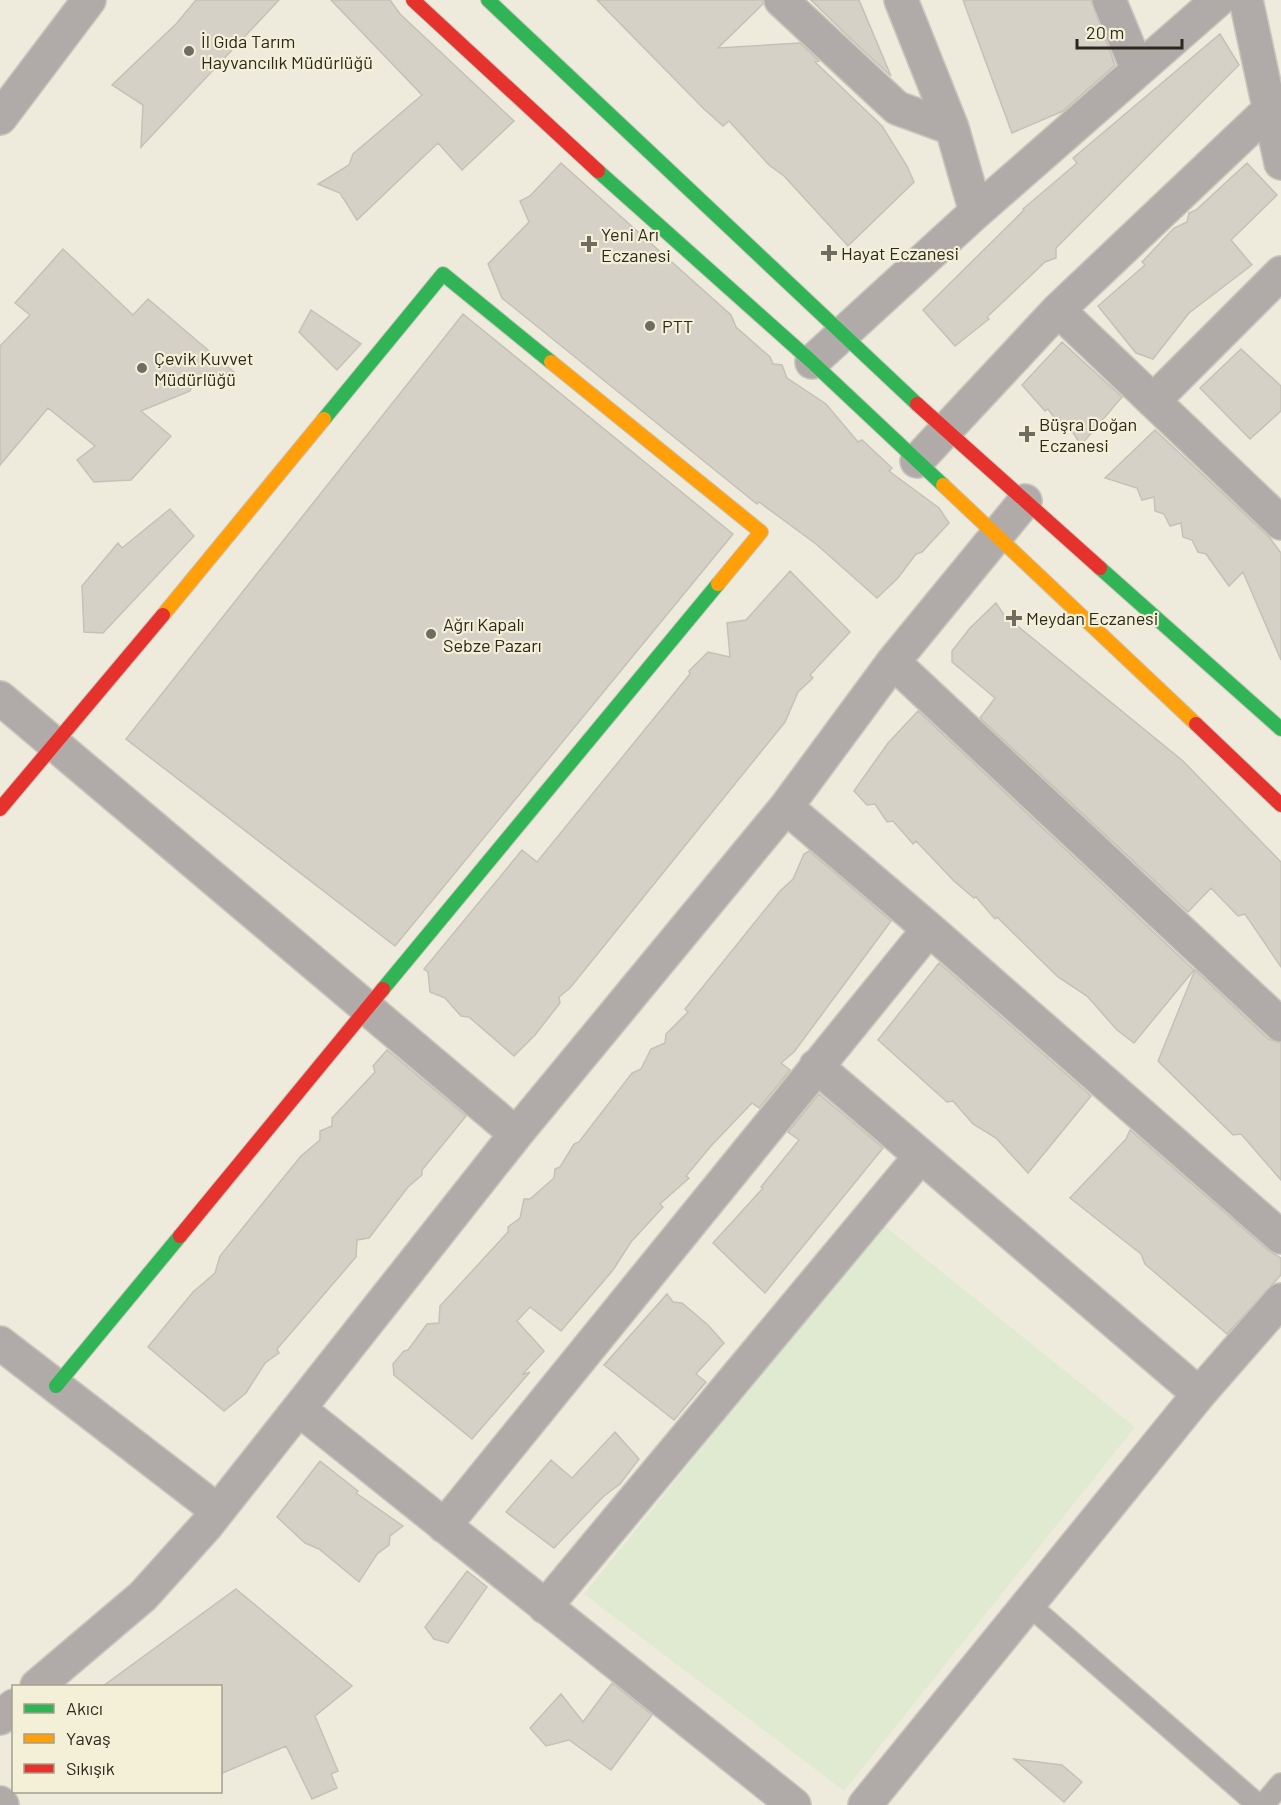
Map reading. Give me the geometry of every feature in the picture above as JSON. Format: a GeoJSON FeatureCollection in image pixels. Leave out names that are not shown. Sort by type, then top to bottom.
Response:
{"type":"FeatureCollection","features":[{"type":"Feature","properties":{"kind":"street"},"geometry":{"type":"LineString","coordinates":[[0,118],[89,0]]}},
{"type":"Feature","properties":{"kind":"street"},"geometry":{"type":"LineString","coordinates":[[413,0],[512,94],[812,362],[1281,805]]}},
{"type":"Feature","properties":{"kind":"street"},"geometry":{"type":"LineString","coordinates":[[488,0],[945,431],[1281,729]]}},
{"type":"Feature","properties":{"kind":"street"},"geometry":{"type":"LineString","coordinates":[[781,0],[897,108],[952,128]]}},
{"type":"Feature","properties":{"kind":"street"},"geometry":{"type":"LineString","coordinates":[[901,0],[952,128],[976,212]]}},
{"type":"Feature","properties":{"kind":"street"},"geometry":{"type":"LineString","coordinates":[[1109,0],[1138,70]]}},
{"type":"Feature","properties":{"kind":"street"},"geometry":{"type":"LineString","coordinates":[[812,362],[976,212],[1218,0]]}},
{"type":"Feature","properties":{"kind":"street"},"geometry":{"type":"LineString","coordinates":[[1246,0],[1281,163]]}},
{"type":"Feature","properties":{"kind":"street"},"geometry":{"type":"LineString","coordinates":[[917,461],[1058,310],[1269,110]]}},
{"type":"Feature","properties":{"kind":"street"},"geometry":{"type":"LineString","coordinates":[[1153,400],[1281,273]]}},
{"type":"Feature","properties":{"kind":"street"},"geometry":{"type":"LineString","coordinates":[[0,808],[56,745],[443,274],[761,532],[56,1386]]}},
{"type":"Feature","properties":{"kind":"street"},"geometry":{"type":"LineString","coordinates":[[1058,310],[1281,523]]}},
{"type":"Feature","properties":{"kind":"street"},"geometry":{"type":"LineString","coordinates":[[38,1685],[142,1596],[218,1511],[516,1134],[786,807],[893,663],[1025,501]]}},
{"type":"Feature","properties":{"kind":"street"},"geometry":{"type":"LineString","coordinates":[[893,663],[1281,1025]]}},
{"type":"Feature","properties":{"kind":"street"},"geometry":{"type":"LineString","coordinates":[[0,698],[516,1134]]}},
{"type":"Feature","properties":{"kind":"street"},"geometry":{"type":"LineString","coordinates":[[786,807],[929,929],[1281,1238]]}},
{"type":"Feature","properties":{"kind":"street"},"geometry":{"type":"LineString","coordinates":[[444,1526],[929,929]]}},
{"type":"Feature","properties":{"kind":"street"},"geometry":{"type":"LineString","coordinates":[[816,1066],[1199,1394]]}},
{"type":"Feature","properties":{"kind":"street"},"geometry":{"type":"LineString","coordinates":[[545,1606],[920,1157]]}},
{"type":"Feature","properties":{"kind":"street"},"geometry":{"type":"LineString","coordinates":[[866,1805],[1199,1394],[1281,1300]]}},
{"type":"Feature","properties":{"kind":"street"},"geometry":{"type":"LineString","coordinates":[[0,1343],[218,1511]]}},
{"type":"Feature","properties":{"kind":"street"},"geometry":{"type":"LineString","coordinates":[[300,1410],[794,1805]]}},
{"type":"Feature","properties":{"kind":"street"},"geometry":{"type":"LineString","coordinates":[[0,1718],[12,1709]]}},
{"type":"Feature","properties":{"kind":"lane"},"geometry":{"type":"LineString","coordinates":[[1028,1604],[1261,1805],[1281,1784]]}},
{"type":"Feature","properties":{"kind":"green space"},"geometry":{"type":"Polygon","coordinates":[[[882,1224],[1135,1427],[844,1791],[584,1594],[882,1224]]]}},
{"type":"Feature","properties":{"kind":"building","name":"İl Gıda Tarım Hayvancılık Müdürlüğü"},"geometry":{"type":"Polygon","coordinates":[[[196,0],[279,0],[141,147],[143,105],[112,85],[176,24],[196,0]]]}},
{"type":"Feature","properties":{"kind":"building"},"geometry":{"type":"Polygon","coordinates":[[[331,0],[390,0],[400,14],[514,121],[462,170],[438,143],[357,220],[340,193],[318,184],[349,165],[353,154],[422,95],[331,0]]]}},
{"type":"Feature","properties":{"kind":"building"},"geometry":{"type":"Polygon","coordinates":[[[597,0],[763,0],[763,4],[718,48],[800,43],[819,61],[815,62],[882,126],[907,166],[914,182],[848,246],[784,176],[769,165],[729,121],[723,126],[704,109],[597,0]]]}},
{"type":"Feature","properties":{"kind":"building"},"geometry":{"type":"Polygon","coordinates":[[[811,0],[859,0],[891,76],[852,40],[811,0]]]}},
{"type":"Feature","properties":{"kind":"building"},"geometry":{"type":"Polygon","coordinates":[[[963,0],[1091,0],[1115,65],[1063,111],[1012,133],[963,0]]]}},
{"type":"Feature","properties":{"kind":"building"},"geometry":{"type":"Polygon","coordinates":[[[1220,34],[1239,65],[1056,248],[1056,258],[1045,262],[987,317],[989,319],[955,346],[923,310],[1023,209],[1077,163],[1073,158],[1220,34]]]}},
{"type":"Feature","properties":{"kind":"building"},"geometry":{"type":"Polygon","coordinates":[[[561,163],[731,315],[736,327],[770,357],[773,364],[782,365],[787,378],[826,404],[858,442],[862,440],[892,468],[889,471],[939,508],[949,523],[922,552],[916,554],[898,578],[877,598],[816,544],[759,502],[757,504],[502,298],[488,264],[529,222],[520,201],[530,196],[561,163]]]}},
{"type":"Feature","properties":{"kind":"building"},"geometry":{"type":"Polygon","coordinates":[[[1247,163],[1277,195],[1231,240],[1252,265],[1189,313],[1153,359],[1136,353],[1098,306],[1145,265],[1142,262],[1174,228],[1187,222],[1189,213],[1196,210],[1247,163]]]}},
{"type":"Feature","properties":{"kind":"building","name":"Çevik Kuvvet Müdürlüğü"},"geometry":{"type":"Polygon","coordinates":[[[63,249],[133,315],[148,299],[234,372],[194,381],[190,391],[141,411],[171,436],[131,480],[94,482],[77,460],[95,446],[48,408],[0,465],[0,346],[30,315],[15,303],[63,249]]]}},
{"type":"Feature","properties":{"kind":"building"},"geometry":{"type":"Polygon","coordinates":[[[311,310],[361,344],[337,370],[299,332],[311,310]]]}},
{"type":"Feature","properties":{"kind":"building","name":"Ağrı Kapalı Sebze Pazarı"},"geometry":{"type":"Polygon","coordinates":[[[463,314],[733,534],[395,946],[126,739],[463,314]]]}},
{"type":"Feature","properties":{"kind":"building"},"geometry":{"type":"Polygon","coordinates":[[[1062,342],[1122,397],[1081,445],[1068,425],[1060,426],[1048,409],[1045,411],[1022,385],[1062,342]]]}},
{"type":"Feature","properties":{"kind":"building"},"geometry":{"type":"Polygon","coordinates":[[[1241,349],[1281,386],[1281,411],[1250,439],[1200,388],[1241,349]]]}},
{"type":"Feature","properties":{"kind":"building"},"geometry":{"type":"Polygon","coordinates":[[[1155,430],[1269,537],[1281,553],[1281,660],[1243,572],[1229,586],[1206,554],[1198,552],[1192,540],[1183,537],[1181,523],[1170,526],[1164,514],[1155,511],[1154,497],[1142,500],[1137,488],[1105,478],[1155,430]]]}},
{"type":"Feature","properties":{"kind":"building"},"geometry":{"type":"Polygon","coordinates":[[[170,509],[194,536],[103,633],[84,632],[82,586],[118,543],[122,548],[170,509]]]}},
{"type":"Feature","properties":{"kind":"building"},"geometry":{"type":"Polygon","coordinates":[[[790,571],[850,632],[810,675],[813,678],[798,692],[785,722],[570,988],[559,997],[560,1003],[535,1035],[514,1056],[469,1017],[461,1016],[445,998],[430,992],[428,972],[424,969],[522,850],[537,862],[690,674],[689,671],[708,652],[730,657],[727,623],[746,620],[790,571]]]}},
{"type":"Feature","properties":{"kind":"building"},"geometry":{"type":"Polygon","coordinates":[[[996,603],[1004,615],[1183,761],[1281,862],[1281,967],[1245,914],[1238,916],[1211,888],[1188,912],[980,718],[995,698],[952,662],[952,651],[970,628],[996,603]]]}},
{"type":"Feature","properties":{"kind":"building"},"geometry":{"type":"Polygon","coordinates":[[[918,711],[1194,970],[1134,1043],[1117,1030],[1087,996],[1058,977],[997,917],[995,919],[976,897],[974,898],[954,881],[916,841],[913,844],[893,821],[887,822],[875,804],[867,805],[854,791],[888,743],[918,711]]]}},
{"type":"Feature","properties":{"kind":"building"},"geometry":{"type":"Polygon","coordinates":[[[809,851],[891,921],[794,1052],[781,1063],[790,1070],[759,1108],[752,1103],[711,1146],[686,1176],[689,1178],[660,1204],[663,1207],[631,1242],[613,1270],[561,1331],[530,1307],[517,1321],[544,1351],[522,1375],[530,1372],[472,1439],[394,1375],[393,1364],[404,1351],[408,1350],[427,1324],[439,1323],[440,1306],[508,1232],[508,1227],[520,1218],[524,1199],[530,1199],[554,1178],[555,1169],[560,1167],[574,1144],[579,1142],[632,1073],[641,1069],[651,1049],[665,1043],[666,1034],[688,1012],[685,1009],[780,891],[793,879],[804,854],[809,851]]]}},
{"type":"Feature","properties":{"kind":"building"},"geometry":{"type":"Polygon","coordinates":[[[939,963],[1091,1096],[1028,1173],[996,1138],[973,1124],[953,1101],[947,1102],[878,1040],[939,963]]]}},
{"type":"Feature","properties":{"kind":"building"},"geometry":{"type":"Polygon","coordinates":[[[1195,970],[1268,1039],[1281,1043],[1281,1180],[1241,1134],[1233,1135],[1158,1061],[1195,970]]]}},
{"type":"Feature","properties":{"kind":"building"},"geometry":{"type":"Polygon","coordinates":[[[387,1050],[466,1116],[422,1170],[422,1175],[408,1187],[369,1238],[357,1240],[356,1257],[277,1349],[279,1353],[265,1363],[246,1393],[224,1411],[148,1347],[193,1292],[215,1273],[220,1256],[301,1156],[320,1140],[320,1131],[332,1126],[332,1118],[375,1072],[373,1066],[387,1050]]]}},
{"type":"Feature","properties":{"kind":"building"},"geometry":{"type":"Polygon","coordinates":[[[819,1094],[883,1148],[765,1293],[713,1243],[763,1188],[761,1187],[799,1140],[788,1132],[819,1094]]]}},
{"type":"Feature","properties":{"kind":"building"},"geometry":{"type":"Polygon","coordinates":[[[1130,1130],[1269,1251],[1281,1258],[1281,1275],[1227,1334],[1145,1264],[1141,1254],[1070,1198],[1126,1139],[1130,1130]]]}},
{"type":"Feature","properties":{"kind":"building"},"geometry":{"type":"Polygon","coordinates":[[[667,1294],[673,1302],[682,1303],[708,1325],[724,1343],[696,1374],[706,1382],[674,1420],[604,1365],[667,1294]]]}},
{"type":"Feature","properties":{"kind":"building"},"geometry":{"type":"Polygon","coordinates":[[[615,1432],[639,1459],[620,1484],[604,1496],[554,1548],[506,1512],[551,1460],[572,1478],[615,1432]]]}},
{"type":"Feature","properties":{"kind":"building"},"geometry":{"type":"Polygon","coordinates":[[[320,1461],[358,1491],[356,1493],[403,1526],[390,1536],[389,1545],[377,1554],[359,1582],[319,1549],[305,1543],[277,1517],[320,1461]]]}},
{"type":"Feature","properties":{"kind":"building"},"geometry":{"type":"Polygon","coordinates":[[[467,1571],[487,1587],[448,1643],[434,1639],[425,1627],[467,1571]]]}},
{"type":"Feature","properties":{"kind":"building"},"geometry":{"type":"Polygon","coordinates":[[[236,1589],[352,1686],[315,1716],[338,1771],[331,1774],[337,1788],[312,1799],[286,1746],[222,1773],[222,1685],[104,1685],[236,1589]]]}},
{"type":"Feature","properties":{"kind":"building"},"geometry":{"type":"Polygon","coordinates":[[[612,1683],[652,1715],[611,1770],[569,1740],[546,1746],[530,1728],[561,1694],[583,1722],[612,1683]]]}},
{"type":"Feature","properties":{"kind":"building"},"geometry":{"type":"Polygon","coordinates":[[[1014,1759],[1062,1765],[1082,1782],[1064,1802],[1014,1759]]]}},
{"type":"Feature","properties":{"kind":"traffic: fast"},"geometry":{"type":"LineString","coordinates":[[488,0],[917,404]]}},
{"type":"Feature","properties":{"kind":"traffic: fast"},"geometry":{"type":"LineString","coordinates":[[598,171],[812,362],[943,485]]}},
{"type":"Feature","properties":{"kind":"traffic: fast"},"geometry":{"type":"LineString","coordinates":[[324,419],[443,274],[551,362]]}},
{"type":"Feature","properties":{"kind":"traffic: fast"},"geometry":{"type":"LineString","coordinates":[[1100,568],[1281,729]]}},
{"type":"Feature","properties":{"kind":"traffic: fast"},"geometry":{"type":"LineString","coordinates":[[383,989],[718,584]]}},
{"type":"Feature","properties":{"kind":"traffic: fast"},"geometry":{"type":"LineString","coordinates":[[56,1386],[180,1236]]}},
{"type":"Feature","properties":{"kind":"traffic: slow"},"geometry":{"type":"LineString","coordinates":[[551,362],[761,532],[718,584]]}},
{"type":"Feature","properties":{"kind":"traffic: slow"},"geometry":{"type":"LineString","coordinates":[[163,615],[324,419]]}},
{"type":"Feature","properties":{"kind":"traffic: slow"},"geometry":{"type":"LineString","coordinates":[[943,485],[1196,724]]}},
{"type":"Feature","properties":{"kind":"traffic: jam"},"geometry":{"type":"LineString","coordinates":[[413,0],[598,171]]}},
{"type":"Feature","properties":{"kind":"traffic: jam"},"geometry":{"type":"LineString","coordinates":[[917,404],[1100,568]]}},
{"type":"Feature","properties":{"kind":"traffic: jam"},"geometry":{"type":"LineString","coordinates":[[0,809],[163,615]]}},
{"type":"Feature","properties":{"kind":"traffic: jam"},"geometry":{"type":"LineString","coordinates":[[1196,724],[1281,805]]}},
{"type":"Feature","properties":{"kind":"traffic: jam"},"geometry":{"type":"LineString","coordinates":[[180,1236],[383,989]]}},
{"type":"Feature","properties":{"kind":"place","name":"İl Gıda Tarım Hayvancılık Müdürlüğü"},"geometry":{"type":"Point","coordinates":[189,51]}},
{"type":"Feature","properties":{"kind":"place","name":"Yeni Arı Eczanesi"},"geometry":{"type":"Point","coordinates":[589,244]}},
{"type":"Feature","properties":{"kind":"place","name":"Hayat Eczanesi"},"geometry":{"type":"Point","coordinates":[829,253]}},
{"type":"Feature","properties":{"kind":"place","name":"PTT"},"geometry":{"type":"Point","coordinates":[650,326]}},
{"type":"Feature","properties":{"kind":"place","name":"Çevik Kuvvet Müdürlüğü"},"geometry":{"type":"Point","coordinates":[142,368]}},
{"type":"Feature","properties":{"kind":"place","name":"Büşra Doğan Eczanesi"},"geometry":{"type":"Point","coordinates":[1027,434]}},
{"type":"Feature","properties":{"kind":"place","name":"Meydan Eczanesi"},"geometry":{"type":"Point","coordinates":[1014,618]}},
{"type":"Feature","properties":{"kind":"place","name":"Ağrı Kapalı Sebze Pazarı"},"geometry":{"type":"Point","coordinates":[431,634]}}]}
